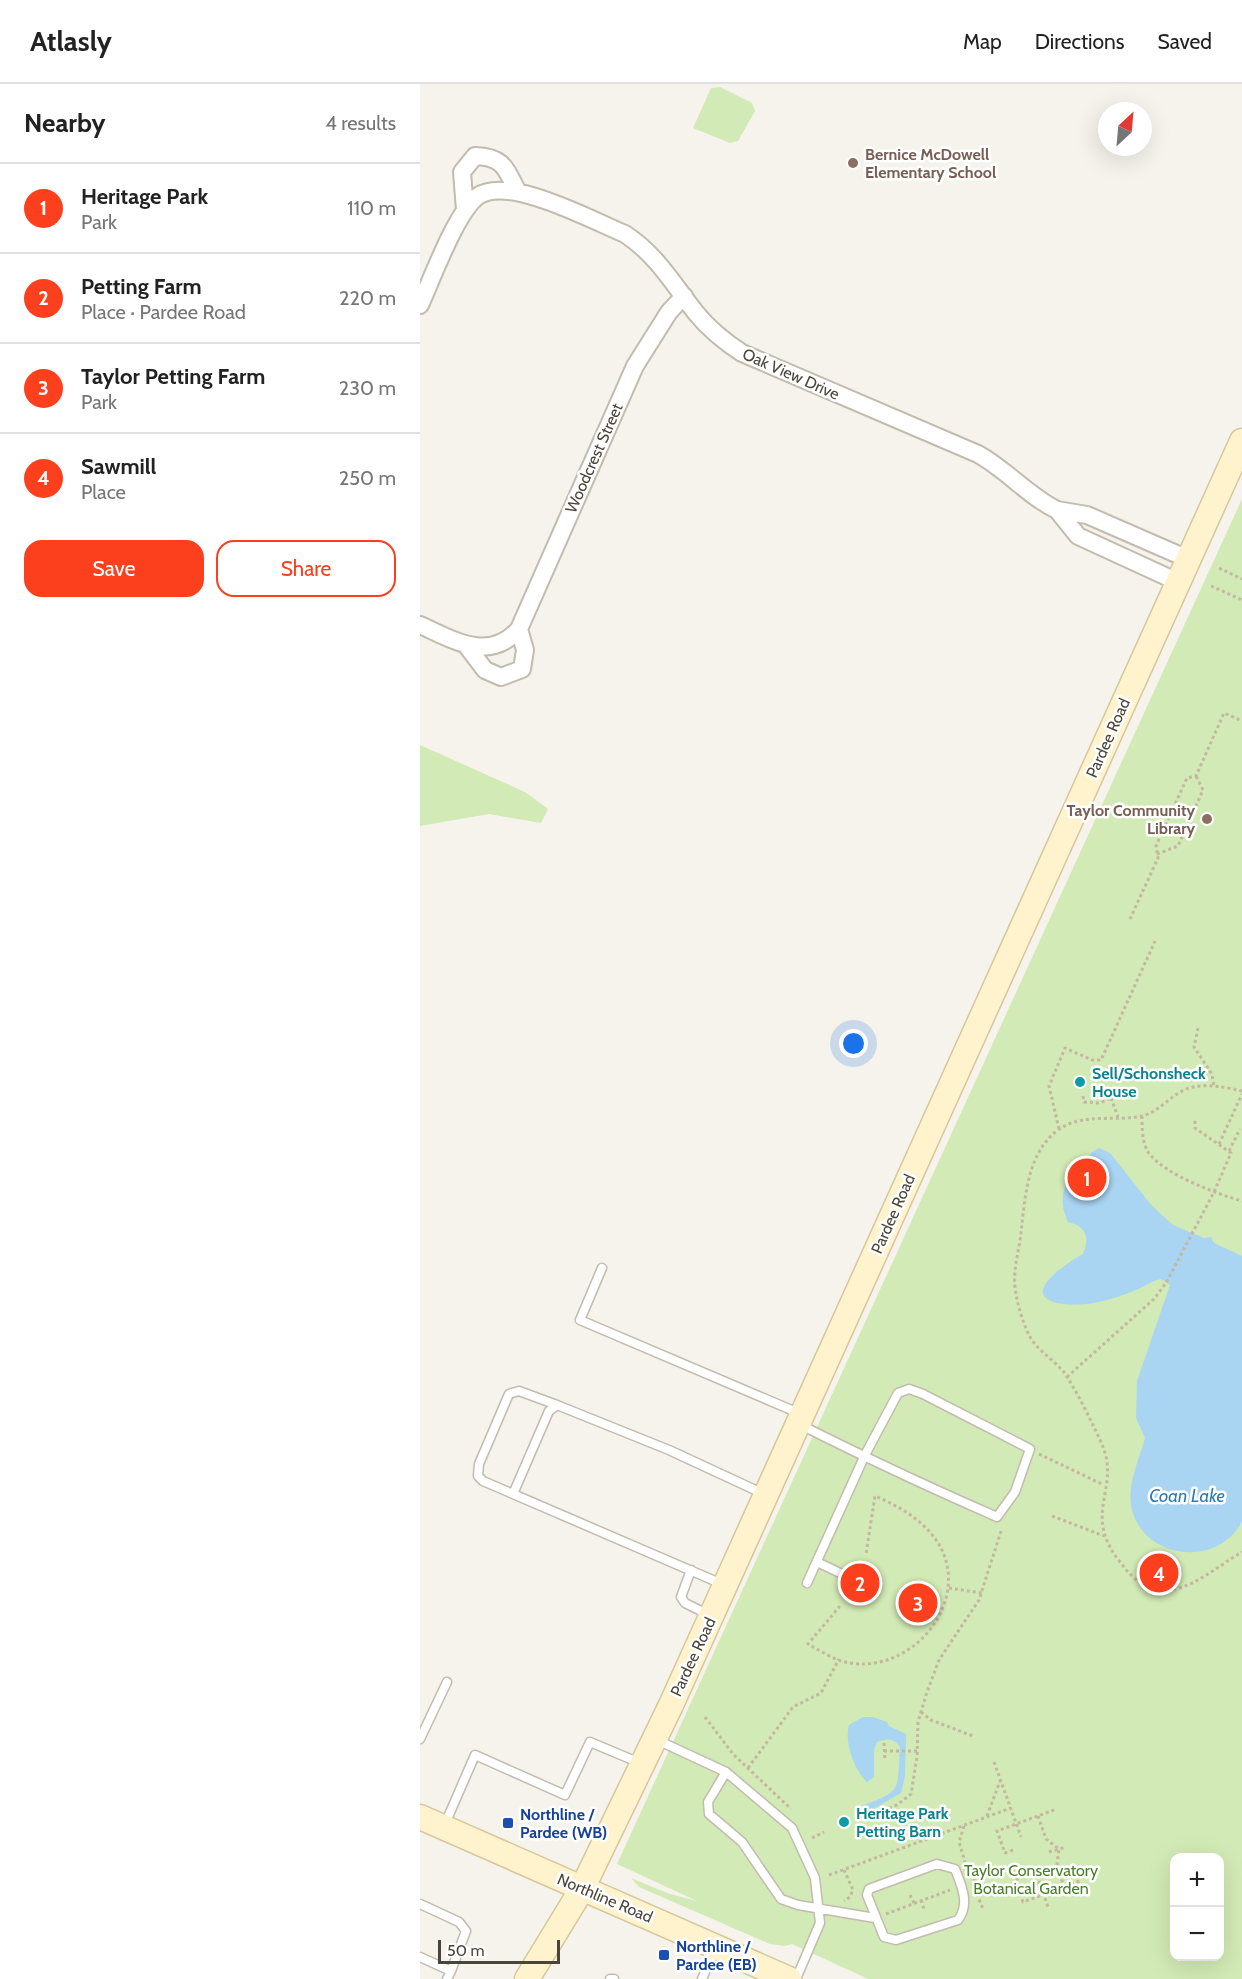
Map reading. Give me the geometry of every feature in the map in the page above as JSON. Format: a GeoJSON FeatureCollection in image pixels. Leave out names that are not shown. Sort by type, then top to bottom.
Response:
{"type":"FeatureCollection","features":[{"type":"Feature","properties":{"kind":"main road","name":"Pardee Road"},"geometry":{"type":"LineString","coordinates":[[526,1979],[582,1889],[712,1617],[1242,441]]}},
{"type":"Feature","properties":{"kind":"main road","name":"Northline Road"},"geometry":{"type":"LineString","coordinates":[[420,1817],[789,1979]]}},
{"type":"Feature","properties":{"kind":"street","name":"Oak View Drive"},"geometry":{"type":"LineString","coordinates":[[465,210],[462,172],[475,156],[489,157],[502,163],[518,192]]}},
{"type":"Feature","properties":{"kind":"street","name":"Oak View Drive"},"geometry":{"type":"LineString","coordinates":[[420,305],[465,210],[478,196],[496,189],[518,192],[625,234],[659,262],[709,327],[742,353],[978,454],[1006,471],[1044,504],[1057,510],[1088,515],[1188,559]]}},
{"type":"Feature","properties":{"kind":"street","name":"Woodcrest Street"},"geometry":{"type":"LineString","coordinates":[[519,629],[635,366],[669,312],[684,296]]}},
{"type":"Feature","properties":{"kind":"street","name":"Oak View Drive"},"geometry":{"type":"LineString","coordinates":[[1057,510],[1078,536],[1178,582]]}},
{"type":"Feature","properties":{"kind":"street"},"geometry":{"type":"LineString","coordinates":[[420,625],[466,645],[494,646],[509,640],[519,629]]}},
{"type":"Feature","properties":{"kind":"street"},"geometry":{"type":"LineString","coordinates":[[466,645],[485,670],[501,677],[522,669],[525,650],[519,629]]}},
{"type":"Feature","properties":{"kind":"lane"},"geometry":{"type":"LineString","coordinates":[[602,1268],[580,1320],[801,1419],[865,1455],[998,1517],[1015,1492],[1030,1449],[909,1389],[898,1393],[865,1455],[807,1583]]}},
{"type":"Feature","properties":{"kind":"lane"},"geometry":{"type":"LineString","coordinates":[[726,1586],[483,1481],[477,1470],[509,1394],[519,1391],[557,1405],[669,1450],[767,1495]]}},
{"type":"Feature","properties":{"kind":"lane"},"geometry":{"type":"LineString","coordinates":[[513,1494],[549,1411],[557,1405]]}},
{"type":"Feature","properties":{"kind":"lane"},"geometry":{"type":"LineString","coordinates":[[817,1562],[843,1574]]}},
{"type":"Feature","properties":{"kind":"lane"},"geometry":{"type":"LineString","coordinates":[[691,1570],[681,1597],[685,1603],[712,1617]]}},
{"type":"Feature","properties":{"kind":"lane"},"geometry":{"type":"LineString","coordinates":[[420,1739],[447,1682]]}},
{"type":"Feature","properties":{"kind":"lane"},"geometry":{"type":"LineString","coordinates":[[655,1738],[726,1772],[792,1827],[815,1878],[820,1923],[796,1979]]}},
{"type":"Feature","properties":{"kind":"lane"},"geometry":{"type":"LineString","coordinates":[[444,1828],[475,1755],[565,1795],[590,1743],[642,1764]]}},
{"type":"Feature","properties":{"kind":"lane"},"geometry":{"type":"LineString","coordinates":[[726,1772],[708,1802],[709,1814],[742,1842],[782,1899],[798,1905],[875,1918]]}},
{"type":"Feature","properties":{"kind":"lane"},"geometry":{"type":"LineString","coordinates":[[937,1864],[955,1869],[966,1904],[958,1920],[889,1940],[884,1937],[875,1918],[867,1895],[871,1886],[937,1864]]}},
{"type":"Feature","properties":{"kind":"lane"},"geometry":{"type":"LineString","coordinates":[[420,1904],[459,1922],[466,1931],[449,1975],[420,1957]]}},
{"type":"Feature","properties":{"kind":"lane"},"geometry":{"type":"LineString","coordinates":[[702,1979],[717,1946]]}},
{"type":"Feature","properties":{"kind":"path"},"geometry":{"type":"LineString","coordinates":[[1219,568],[1242,579]]}},
{"type":"Feature","properties":{"kind":"path"},"geometry":{"type":"LineString","coordinates":[[1211,585],[1242,600]]}},
{"type":"Feature","properties":{"kind":"path"},"geometry":{"type":"LineString","coordinates":[[1196,776],[1224,713],[1242,721]]}},
{"type":"Feature","properties":{"kind":"path"},"geometry":{"type":"LineString","coordinates":[[1157,854],[1178,846],[1203,790],[1196,776]]}},
{"type":"Feature","properties":{"kind":"path"},"geometry":{"type":"LineString","coordinates":[[1130,919],[1157,854],[1156,846],[1187,778],[1196,776]]}},
{"type":"Feature","properties":{"kind":"path"},"geometry":{"type":"LineString","coordinates":[[1059,1129],[1049,1086],[1065,1048],[1092,1060],[1101,1060],[1155,940]]}},
{"type":"Feature","properties":{"kind":"path"},"geometry":{"type":"LineString","coordinates":[[1198,1028],[1194,1047],[1212,1074],[1214,1086]]}},
{"type":"Feature","properties":{"kind":"path"},"geometry":{"type":"LineString","coordinates":[[1219,1144],[1242,1092],[1214,1086],[1184,1089],[1159,1109],[1142,1116],[1089,1118],[1059,1129],[1045,1141],[1040,1150],[1027,1188],[1021,1236],[1015,1259],[1015,1286],[1020,1314],[1030,1337],[1067,1377],[1103,1449],[1107,1461],[1101,1528],[1105,1542],[1129,1573],[1157,1590],[1176,1590],[1242,1552]]}},
{"type":"Feature","properties":{"kind":"path"},"geometry":{"type":"LineString","coordinates":[[1108,1093],[1118,1117]]}},
{"type":"Feature","properties":{"kind":"path"},"geometry":{"type":"LineString","coordinates":[[1083,1096],[1084,1102],[1100,1104],[1111,1098]]}},
{"type":"Feature","properties":{"kind":"path"},"geometry":{"type":"LineString","coordinates":[[1142,1116],[1143,1134],[1148,1152],[1168,1169],[1214,1192],[1242,1201]]}},
{"type":"Feature","properties":{"kind":"path"},"geometry":{"type":"LineString","coordinates":[[1195,1121],[1195,1128],[1230,1151]]}},
{"type":"Feature","properties":{"kind":"path"},"geometry":{"type":"LineString","coordinates":[[1067,1377],[1154,1299],[1166,1283],[1214,1192],[1240,1129]]}},
{"type":"Feature","properties":{"kind":"path"},"geometry":{"type":"LineString","coordinates":[[1030,1449],[1105,1485]]}},
{"type":"Feature","properties":{"kind":"path"},"geometry":{"type":"LineString","coordinates":[[840,1606],[808,1644],[849,1664],[870,1663],[892,1658],[912,1649],[930,1633],[941,1614],[949,1588],[949,1573],[942,1551],[929,1531],[893,1504],[874,1496],[866,1554]]}},
{"type":"Feature","properties":{"kind":"path"},"geometry":{"type":"LineString","coordinates":[[1052,1516],[1104,1536]]}},
{"type":"Feature","properties":{"kind":"path"},"geometry":{"type":"LineString","coordinates":[[861,1819],[897,1805],[910,1794],[921,1712],[939,1660],[982,1593],[993,1548],[1002,1528]]}},
{"type":"Feature","properties":{"kind":"path"},"geometry":{"type":"LineString","coordinates":[[949,1588],[982,1593]]}},
{"type":"Feature","properties":{"kind":"path"},"geometry":{"type":"LineString","coordinates":[[748,1768],[793,1707],[821,1693],[839,1659]]}},
{"type":"Feature","properties":{"kind":"path"},"geometry":{"type":"LineString","coordinates":[[921,1712],[931,1720],[973,1736]]}},
{"type":"Feature","properties":{"kind":"path"},"geometry":{"type":"LineString","coordinates":[[884,1743],[885,1760]]}},
{"type":"Feature","properties":{"kind":"path"},"geometry":{"type":"LineString","coordinates":[[884,1751],[914,1751]]}},
{"type":"Feature","properties":{"kind":"path"},"geometry":{"type":"LineString","coordinates":[[994,1762],[1021,1837]]}},
{"type":"Feature","properties":{"kind":"path"},"geometry":{"type":"LineString","coordinates":[[987,1816],[1001,1779]]}},
{"type":"Feature","properties":{"kind":"path"},"geometry":{"type":"LineString","coordinates":[[829,1875],[1011,1808]]}},
{"type":"Feature","properties":{"kind":"path"},"geometry":{"type":"LineString","coordinates":[[1013,1850],[1005,1852],[997,1831],[1054,1810]]}},
{"type":"Feature","properties":{"kind":"path"},"geometry":{"type":"LineString","coordinates":[[1038,1816],[1046,1839],[1059,1849]]}},
{"type":"Feature","properties":{"kind":"path"},"geometry":{"type":"LineString","coordinates":[[812,1838],[825,1832]]}},
{"type":"Feature","properties":{"kind":"path"},"geometry":{"type":"LineString","coordinates":[[1049,1852],[1066,1847]]}},
{"type":"Feature","properties":{"kind":"path"},"geometry":{"type":"LineString","coordinates":[[1059,1849],[1057,1865],[1065,1887]]}},
{"type":"Feature","properties":{"kind":"path"},"geometry":{"type":"LineString","coordinates":[[875,1918],[988,1875]]}},
{"type":"Feature","properties":{"kind":"path"},"geometry":{"type":"LineString","coordinates":[[1024,1877],[1015,1880],[1023,1902],[1080,1881]]}},
{"type":"Feature","properties":{"kind":"path"},"geometry":{"type":"LineString","coordinates":[[1039,1881],[1048,1907]]}},
{"type":"Feature","properties":{"kind":"path"},"geometry":{"type":"LineString","coordinates":[[910,1895],[914,1903]]}},
{"type":"Feature","properties":{"kind":"path"},"geometry":{"type":"LineString","coordinates":[[921,1900],[924,1910]]}},
{"type":"Feature","properties":{"kind":"green space"},"geometry":{"type":"Polygon","coordinates":[[[720,87],[752,103],[755,111],[738,141],[730,143],[693,128],[711,88],[720,87]]]}},
{"type":"Feature","properties":{"kind":"green space","name":"Taylor Conservatory Botanical Garden"},"geometry":{"type":"Polygon","coordinates":[[[1242,499],[1242,1979],[868,1979],[792,1944],[785,1946],[770,1944],[639,1887],[631,1878],[670,1894],[697,1901],[617,1864],[1242,499]]]}},
{"type":"Feature","properties":{"kind":"green space"},"geometry":{"type":"Polygon","coordinates":[[[420,745],[525,792],[548,809],[541,823],[489,814],[420,826],[420,745]]]}},
{"type":"Feature","properties":{"kind":"water","name":"Coan Lake"},"geometry":{"type":"Polygon","coordinates":[[[1099,1148],[1110,1153],[1152,1206],[1173,1225],[1204,1238],[1211,1237],[1214,1243],[1242,1256],[1242,1521],[1231,1536],[1217,1546],[1201,1551],[1183,1552],[1166,1548],[1151,1539],[1140,1527],[1132,1510],[1131,1492],[1134,1473],[1145,1438],[1136,1418],[1137,1381],[1170,1285],[1161,1279],[1101,1302],[1073,1305],[1050,1300],[1043,1295],[1048,1280],[1083,1254],[1086,1242],[1085,1233],[1079,1226],[1068,1222],[1063,1205],[1064,1191],[1075,1161],[1088,1160],[1092,1152],[1099,1148]]]}},
{"type":"Feature","properties":{"kind":"water"},"geometry":{"type":"Polygon","coordinates":[[[863,1717],[873,1717],[887,1722],[889,1726],[906,1734],[905,1776],[901,1793],[870,1811],[861,1810],[861,1806],[885,1796],[896,1787],[900,1747],[890,1740],[877,1742],[874,1750],[874,1777],[867,1782],[854,1763],[848,1739],[849,1725],[863,1717]]]}},
{"type":"Feature","properties":{"kind":"place","name":"Bernice McDowell Elementary School"},"geometry":{"type":"Point","coordinates":[853,163]}},
{"type":"Feature","properties":{"kind":"place","name":"Taylor Community Library"},"geometry":{"type":"Point","coordinates":[1207,819]}},
{"type":"Feature","properties":{"kind":"place","name":"Sell/Schonsheck House"},"geometry":{"type":"Point","coordinates":[1080,1082]}},
{"type":"Feature","properties":{"kind":"place","name":"Heritage Park"},"geometry":{"type":"Point","coordinates":[1087,1178]}},
{"type":"Feature","properties":{"kind":"place","name":"Sawmill"},"geometry":{"type":"Point","coordinates":[1159,1573]}},
{"type":"Feature","properties":{"kind":"place","name":"Petting Farm"},"geometry":{"type":"Point","coordinates":[860,1583]}},
{"type":"Feature","properties":{"kind":"place","name":"Taylor Petting Farm"},"geometry":{"type":"Point","coordinates":[918,1603]}},
{"type":"Feature","properties":{"kind":"place","name":"Heritage Park Petting Barn"},"geometry":{"type":"Point","coordinates":[844,1822]}},
{"type":"Feature","properties":{"kind":"place","name":"Northline / Pardee (WB)"},"geometry":{"type":"Point","coordinates":[508,1823]}},
{"type":"Feature","properties":{"kind":"place","name":"Northline / Pardee (EB)"},"geometry":{"type":"Point","coordinates":[664,1955]}}]}
